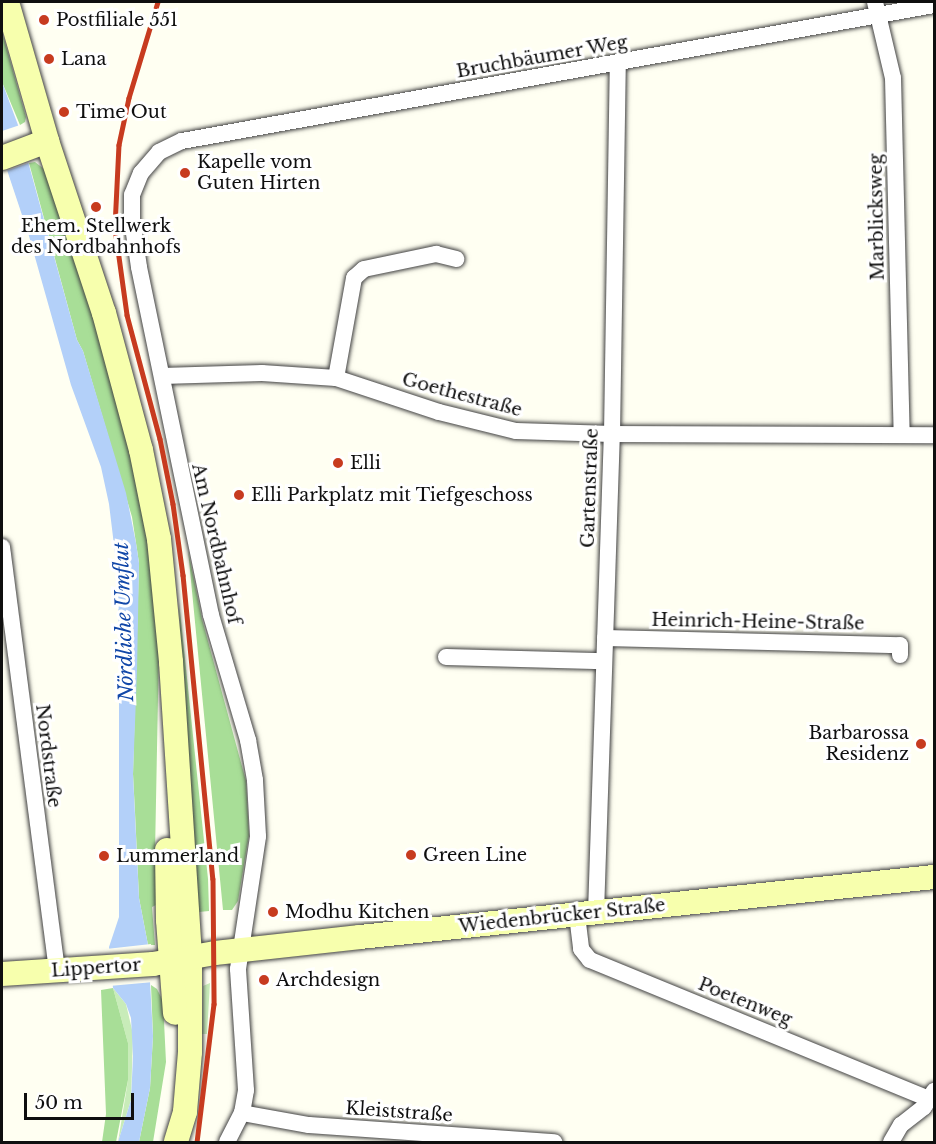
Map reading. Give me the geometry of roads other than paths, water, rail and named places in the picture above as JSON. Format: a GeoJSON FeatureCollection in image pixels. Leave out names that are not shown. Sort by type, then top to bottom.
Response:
{"type":"FeatureCollection","features":[{"type":"Feature","properties":{"kind":"main road"},"geometry":{"type":"LineString","coordinates":[[7,2],[37,145],[104,313],[141,450],[159,539],[171,662],[171,961],[176,1052],[168,1143]]}},
{"type":"Feature","properties":{"kind":"main road"},"geometry":{"type":"LineString","coordinates":[[2,158],[37,145]]}},
{"type":"Feature","properties":{"kind":"main road","name":"Wiedenbrücker Straße"},"geometry":{"type":"LineString","coordinates":[[171,961],[240,950],[934,877]]}},
{"type":"Feature","properties":{"kind":"main road"},"geometry":{"type":"LineString","coordinates":[[171,961],[190,1052],[185,1113],[177,1143]]}},
{"type":"Feature","properties":{"kind":"main road","name":"Lippertor"},"geometry":{"type":"LineString","coordinates":[[2,974],[105,968],[171,961]]}},
{"type":"Feature","properties":{"kind":"street","name":"Bruchbäumer Weg"},"geometry":{"type":"LineString","coordinates":[[159,152],[182,141],[618,64],[877,9],[934,5]]}},
{"type":"Feature","properties":{"kind":"street","name":"Marblicksweg"},"geometry":{"type":"LineString","coordinates":[[877,9],[893,78],[902,434]]}},
{"type":"Feature","properties":{"kind":"street","name":"Gartenstraße"},"geometry":{"type":"LineString","coordinates":[[586,914],[605,638],[612,434],[618,64]]}},
{"type":"Feature","properties":{"kind":"street","name":"Am Nordbahnhof"},"geometry":{"type":"LineString","coordinates":[[159,152],[141,173],[132,195],[139,267],[183,492],[211,615],[248,740],[255,780],[258,836],[240,950],[238,978],[246,1090],[242,1113]]}},
{"type":"Feature","properties":{"kind":"street"},"geometry":{"type":"LineString","coordinates":[[336,378],[354,278],[364,269],[436,254],[456,259]]}},
{"type":"Feature","properties":{"kind":"street","name":"Goethestraße"},"geometry":{"type":"LineString","coordinates":[[162,376],[262,373],[336,378],[439,412],[516,431],[612,434],[934,435]]}},
{"type":"Feature","properties":{"kind":"street","name":"Nordstraße"},"geometry":{"type":"LineString","coordinates":[[2,547],[57,970]]}},
{"type":"Feature","properties":{"kind":"street","name":"Heinrich-Heine-Straße"},"geometry":{"type":"LineString","coordinates":[[605,638],[900,645],[900,655]]}},
{"type":"Feature","properties":{"kind":"street"},"geometry":{"type":"LineString","coordinates":[[446,657],[604,661]]}},
{"type":"Feature","properties":{"kind":"street","name":"Poetenweg"},"geometry":{"type":"LineString","coordinates":[[586,914],[581,950],[590,960],[932,1095]]}},
{"type":"Feature","properties":{"kind":"street"},"geometry":{"type":"LineString","coordinates":[[891,1143],[900,1125],[924,1107],[932,1095]]}},
{"type":"Feature","properties":{"kind":"street"},"geometry":{"type":"LineString","coordinates":[[226,1143],[242,1113]]}},
{"type":"Feature","properties":{"kind":"street","name":"Kleiststraße"},"geometry":{"type":"LineString","coordinates":[[242,1113],[309,1125],[554,1143]]}},
{"type":"Feature","properties":{"kind":"water","name":"Nördliche Umflut"},"geometry":{"type":"Polygon","coordinates":[[[2,82],[18,125],[77,340],[83,351],[126,493],[139,563],[133,774],[139,898],[148,945],[153,1036],[150,1088],[139,1142],[118,1142],[131,1100],[133,1056],[131,1018],[126,1004],[113,988],[109,947],[119,917],[119,662],[118,578],[109,504],[101,467],[71,385],[29,236],[2,155],[2,82]]]}},
{"type":"Feature","properties":{"kind":"railway"},"geometry":{"type":"LineString","coordinates":[[158,2],[129,98],[119,145],[115,228],[127,315],[160,439],[173,504],[183,575],[213,879],[214,1004],[197,1142]]}},
{"type":"Feature","properties":{"kind":"place","name":"Postfiliale 551"},"geometry":{"type":"Point","coordinates":[44,20]}},
{"type":"Feature","properties":{"kind":"place","name":"Lana"},"geometry":{"type":"Point","coordinates":[49,59]}},
{"type":"Feature","properties":{"kind":"place","name":"Time Out"},"geometry":{"type":"Point","coordinates":[64,112]}},
{"type":"Feature","properties":{"kind":"place","name":"Kapelle vom Guten Hirten"},"geometry":{"type":"Point","coordinates":[185,173]}},
{"type":"Feature","properties":{"kind":"place","name":"Ehem. Stellwerk des Nordbahnhofs"},"geometry":{"type":"Point","coordinates":[96,207]}},
{"type":"Feature","properties":{"kind":"place","name":"Elli"},"geometry":{"type":"Point","coordinates":[338,463]}},
{"type":"Feature","properties":{"kind":"place","name":"Elli Parkplatz mit Tiefgeschoss"},"geometry":{"type":"Point","coordinates":[239,495]}},
{"type":"Feature","properties":{"kind":"place","name":"Barbarossa Residenz"},"geometry":{"type":"Point","coordinates":[921,744]}},
{"type":"Feature","properties":{"kind":"place","name":"Green Line"},"geometry":{"type":"Point","coordinates":[411,855]}},
{"type":"Feature","properties":{"kind":"place","name":"Lummerland"},"geometry":{"type":"Point","coordinates":[104,856]}},
{"type":"Feature","properties":{"kind":"place","name":"Modhu Kitchen"},"geometry":{"type":"Point","coordinates":[273,912]}},
{"type":"Feature","properties":{"kind":"place","name":"Archdesign"},"geometry":{"type":"Point","coordinates":[264,980]}}]}
